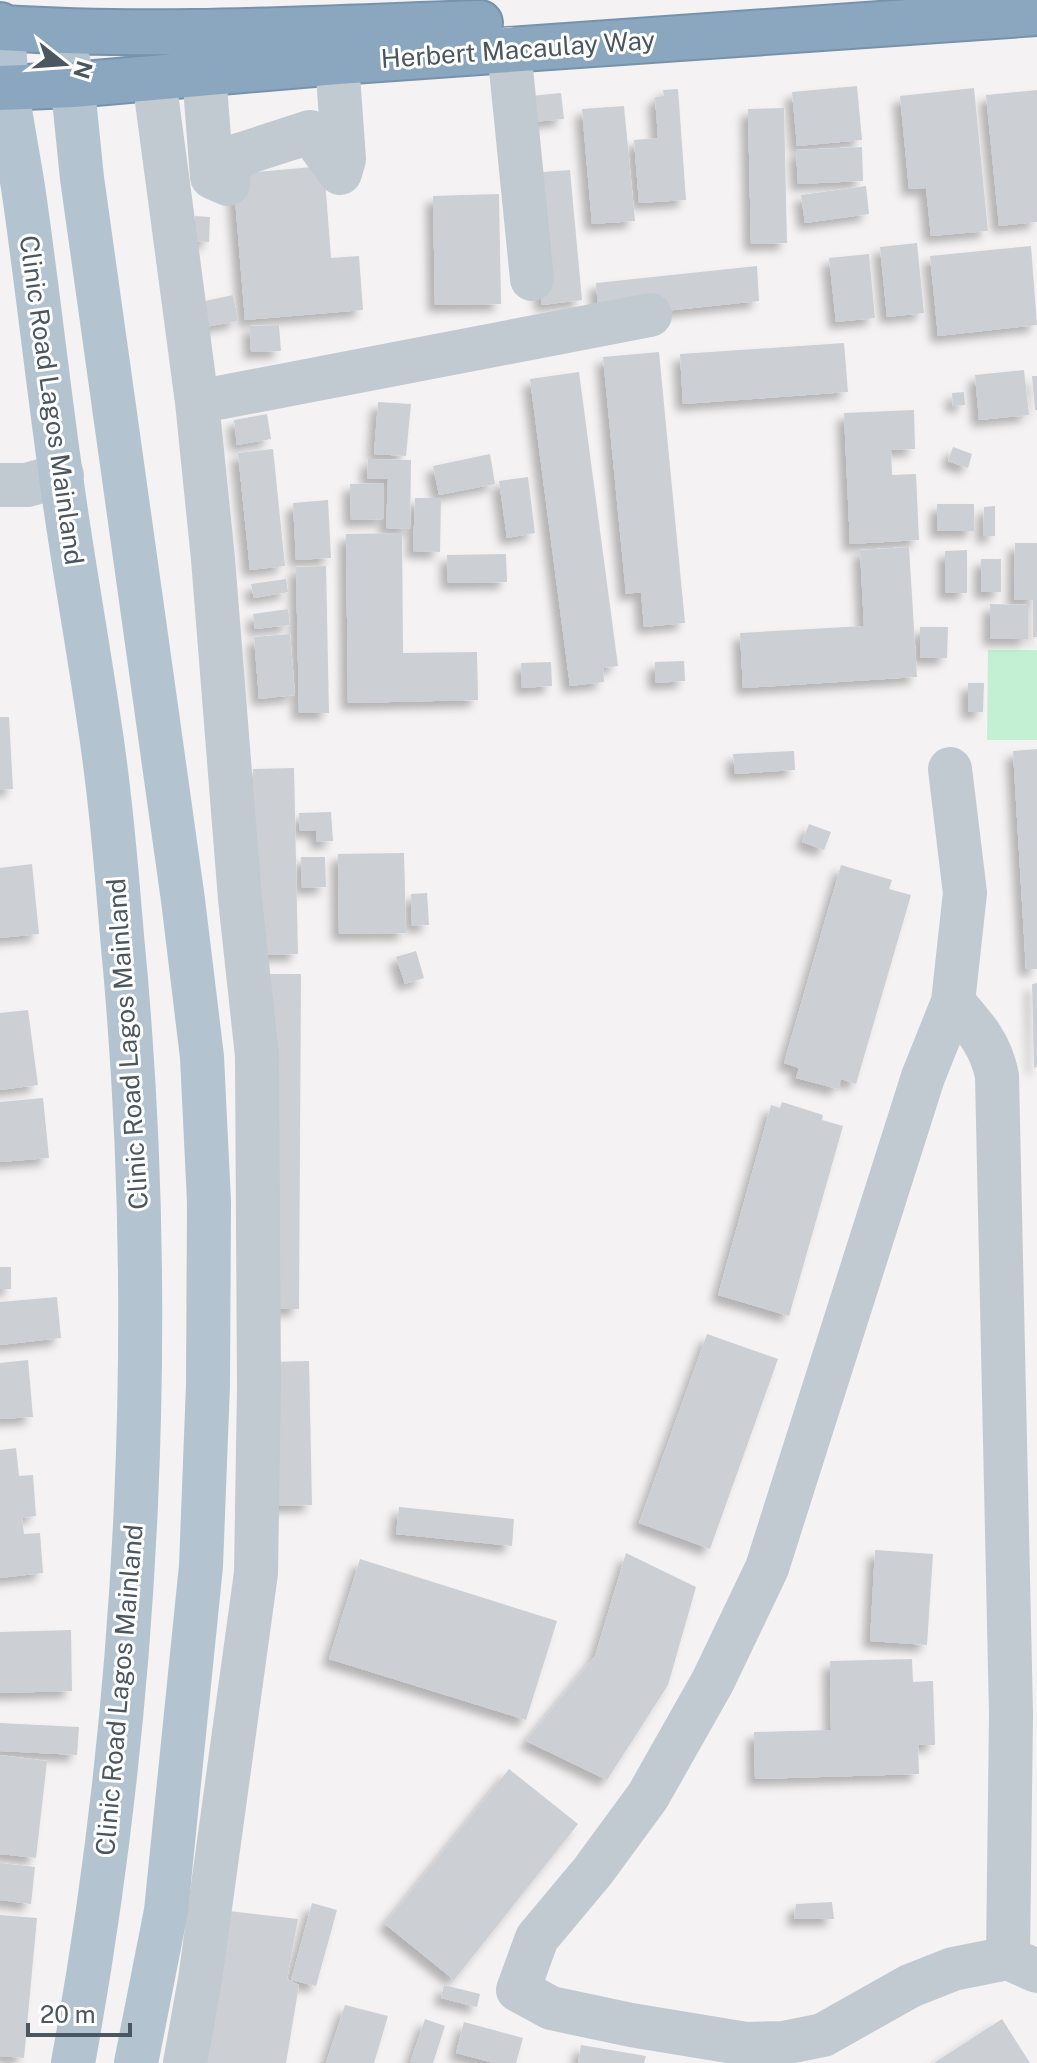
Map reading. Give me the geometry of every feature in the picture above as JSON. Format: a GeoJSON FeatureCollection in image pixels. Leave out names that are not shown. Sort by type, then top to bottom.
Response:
{"type":"FeatureCollection","features":[{"type":"Feature","properties":{"kind":"highway","name":"Herbert Macaulay Way"},"geometry":{"type":"LineString","coordinates":[[1,26],[59,32],[556,21],[897,0]]}},
{"type":"Feature","properties":{"kind":"highway","name":"Herbert Macaulay Way"},"geometry":{"type":"LineString","coordinates":[[3,88],[1037,13]]}},
{"type":"Feature","properties":{"kind":"main road","name":"Clinic Road Lagos Mainland"},"geometry":{"type":"LineString","coordinates":[[1,26],[3,88],[24,194],[100,727],[123,940],[134,1097],[140,1257],[139,1412],[116,1762],[95,1941],[73,2063]]}},
{"type":"Feature","properties":{"kind":"main road"},"geometry":{"type":"LineString","coordinates":[[59,32],[67,50],[82,178],[183,900],[202,1057],[209,1202],[208,1385],[201,1566],[166,1911],[136,2063]]}},
{"type":"Feature","properties":{"kind":"street"},"geometry":{"type":"LineString","coordinates":[[509,49],[532,279]]}},
{"type":"Feature","properties":{"kind":"street"},"geometry":{"type":"LineString","coordinates":[[204,73],[212,177],[228,184],[230,158],[310,132],[340,173],[344,159],[337,62]]}},
{"type":"Feature","properties":{"kind":"street"},"geometry":{"type":"LineString","coordinates":[[154,79],[197,402],[213,559],[240,899],[257,1056],[259,1387],[256,1573],[200,1980],[185,2063]]}},
{"type":"Feature","properties":{"kind":"street"},"geometry":{"type":"LineString","coordinates":[[197,402],[650,315]]}},
{"type":"Feature","properties":{"kind":"street"},"geometry":{"type":"LineString","coordinates":[[0,485],[27,485],[62,475]]}},
{"type":"Feature","properties":{"kind":"street"},"geometry":{"type":"LineString","coordinates":[[950,769],[965,893],[953,1002],[923,1077],[767,1568],[713,1681],[648,1796],[593,1871],[537,1938],[518,1990],[551,2008],[746,2044],[783,2043],[823,2035],[910,1986],[953,1969],[1022,1964],[1011,1714],[997,1076],[993,1054],[981,1034],[953,1002]]}},
{"type":"Feature","properties":{"kind":"green space"},"geometry":{"type":"Polygon","coordinates":[[[988,650],[1037,650],[1037,740],[987,740],[988,650]]]}},
{"type":"Feature","properties":{"kind":"building"},"geometry":{"type":"Polygon","coordinates":[[[857,86],[862,140],[797,146],[792,92],[857,86]]]}},
{"type":"Feature","properties":{"kind":"building"},"geometry":{"type":"Polygon","coordinates":[[[974,88],[988,231],[931,236],[926,188],[909,189],[900,96],[974,88]]]}},
{"type":"Feature","properties":{"kind":"building"},"geometry":{"type":"Polygon","coordinates":[[[678,89],[686,200],[639,203],[634,140],[658,138],[655,97],[664,96],[663,90],[678,89]]]}},
{"type":"Feature","properties":{"kind":"building"},"geometry":{"type":"Polygon","coordinates":[[[1037,90],[1037,222],[999,226],[986,95],[1037,90]]]}},
{"type":"Feature","properties":{"kind":"building"},"geometry":{"type":"Polygon","coordinates":[[[561,93],[564,119],[533,122],[530,96],[561,93]]]}},
{"type":"Feature","properties":{"kind":"building"},"geometry":{"type":"Polygon","coordinates":[[[624,106],[635,221],[592,224],[582,109],[624,106]]]}},
{"type":"Feature","properties":{"kind":"building"},"geometry":{"type":"Polygon","coordinates":[[[784,108],[787,243],[751,244],[748,109],[784,108]]]}},
{"type":"Feature","properties":{"kind":"building"},"geometry":{"type":"Polygon","coordinates":[[[862,147],[863,181],[798,184],[796,150],[862,147]]]}},
{"type":"Feature","properties":{"kind":"building"},"geometry":{"type":"Polygon","coordinates":[[[324,166],[331,258],[359,256],[363,310],[245,320],[233,174],[324,166]]]}},
{"type":"Feature","properties":{"kind":"building"},"geometry":{"type":"Polygon","coordinates":[[[570,170],[582,300],[542,305],[529,173],[570,170]]]}},
{"type":"Feature","properties":{"kind":"building"},"geometry":{"type":"Polygon","coordinates":[[[866,186],[869,214],[805,223],[801,195],[866,186]]]}},
{"type":"Feature","properties":{"kind":"building"},"geometry":{"type":"Polygon","coordinates":[[[499,194],[501,304],[435,305],[433,196],[499,194]]]}},
{"type":"Feature","properties":{"kind":"building"},"geometry":{"type":"Polygon","coordinates":[[[195,216],[210,217],[209,242],[194,241],[195,216]]]}},
{"type":"Feature","properties":{"kind":"building"},"geometry":{"type":"Polygon","coordinates":[[[917,243],[924,313],[887,317],[880,247],[917,243]]]}},
{"type":"Feature","properties":{"kind":"building"},"geometry":{"type":"Polygon","coordinates":[[[1031,246],[1037,325],[938,336],[930,256],[1031,246]]]}},
{"type":"Feature","properties":{"kind":"building"},"geometry":{"type":"Polygon","coordinates":[[[869,254],[875,318],[836,322],[829,258],[869,254]]]}},
{"type":"Feature","properties":{"kind":"building"},"geometry":{"type":"Polygon","coordinates":[[[757,266],[759,301],[599,318],[596,283],[757,266]]]}},
{"type":"Feature","properties":{"kind":"building"},"geometry":{"type":"Polygon","coordinates":[[[233,295],[238,321],[200,328],[196,303],[233,295]]]}},
{"type":"Feature","properties":{"kind":"building"},"geometry":{"type":"Polygon","coordinates":[[[279,325],[281,351],[251,352],[250,326],[279,325]]]}},
{"type":"Feature","properties":{"kind":"building"},"geometry":{"type":"Polygon","coordinates":[[[844,343],[848,392],[683,404],[680,354],[844,343]]]}},
{"type":"Feature","properties":{"kind":"building"},"geometry":{"type":"Polygon","coordinates":[[[659,352],[685,623],[644,627],[641,592],[626,594],[603,357],[659,352]]]}},
{"type":"Feature","properties":{"kind":"building"},"geometry":{"type":"Polygon","coordinates":[[[1024,370],[1029,415],[979,420],[975,375],[1024,370]]]}},
{"type":"Feature","properties":{"kind":"building"},"geometry":{"type":"Polygon","coordinates":[[[579,372],[618,666],[603,668],[604,682],[570,686],[530,379],[579,372]]]}},
{"type":"Feature","properties":{"kind":"building"},"geometry":{"type":"Polygon","coordinates":[[[1032,376],[1037,376],[1037,410],[1035,410],[1032,376]]]}},
{"type":"Feature","properties":{"kind":"building"},"geometry":{"type":"Polygon","coordinates":[[[964,392],[965,405],[953,406],[952,393],[964,392]]]}},
{"type":"Feature","properties":{"kind":"building"},"geometry":{"type":"Polygon","coordinates":[[[378,402],[411,404],[406,456],[374,454],[378,402]]]}},
{"type":"Feature","properties":{"kind":"building"},"geometry":{"type":"Polygon","coordinates":[[[914,410],[915,449],[891,450],[892,475],[916,474],[919,540],[850,544],[844,413],[914,410]]]}},
{"type":"Feature","properties":{"kind":"building"},"geometry":{"type":"Polygon","coordinates":[[[267,414],[271,439],[237,445],[234,420],[267,414]]]}},
{"type":"Feature","properties":{"kind":"building"},"geometry":{"type":"Polygon","coordinates":[[[953,447],[972,454],[968,468],[948,461],[953,447]]]}},
{"type":"Feature","properties":{"kind":"building"},"geometry":{"type":"Polygon","coordinates":[[[273,449],[285,566],[250,570],[238,453],[273,449]]]}},
{"type":"Feature","properties":{"kind":"building"},"geometry":{"type":"Polygon","coordinates":[[[490,454],[495,484],[439,495],[433,466],[490,454]]]}},
{"type":"Feature","properties":{"kind":"building"},"geometry":{"type":"Polygon","coordinates":[[[368,459],[411,460],[410,529],[386,528],[388,479],[367,479],[368,459]]]}},
{"type":"Feature","properties":{"kind":"building"},"geometry":{"type":"Polygon","coordinates":[[[528,477],[535,533],[507,538],[499,481],[528,477]]]}},
{"type":"Feature","properties":{"kind":"building"},"geometry":{"type":"Polygon","coordinates":[[[384,483],[384,519],[351,520],[350,484],[384,483]]]}},
{"type":"Feature","properties":{"kind":"building"},"geometry":{"type":"Polygon","coordinates":[[[415,498],[441,498],[440,552],[413,551],[415,498]]]}},
{"type":"Feature","properties":{"kind":"building"},"geometry":{"type":"Polygon","coordinates":[[[328,500],[331,558],[296,560],[293,503],[328,500]]]}},
{"type":"Feature","properties":{"kind":"building"},"geometry":{"type":"Polygon","coordinates":[[[937,504],[974,504],[974,531],[937,531],[937,504]]]}},
{"type":"Feature","properties":{"kind":"building"},"geometry":{"type":"Polygon","coordinates":[[[995,506],[995,536],[983,536],[984,507],[995,506]]]}},
{"type":"Feature","properties":{"kind":"building"},"geometry":{"type":"Polygon","coordinates":[[[402,533],[403,653],[477,652],[478,700],[348,703],[346,534],[402,533]]]}},
{"type":"Feature","properties":{"kind":"building"},"geometry":{"type":"Polygon","coordinates":[[[1015,543],[1037,543],[1037,637],[1033,637],[1033,600],[1014,600],[1015,543]]]}},
{"type":"Feature","properties":{"kind":"building"},"geometry":{"type":"Polygon","coordinates":[[[909,547],[917,677],[743,688],[740,633],[864,626],[860,550],[909,547]]]}},
{"type":"Feature","properties":{"kind":"building"},"geometry":{"type":"Polygon","coordinates":[[[967,550],[967,593],[945,593],[945,551],[967,550]]]}},
{"type":"Feature","properties":{"kind":"building"},"geometry":{"type":"Polygon","coordinates":[[[506,554],[507,582],[448,583],[447,555],[506,554]]]}},
{"type":"Feature","properties":{"kind":"building"},"geometry":{"type":"Polygon","coordinates":[[[981,559],[1001,559],[1001,592],[981,592],[981,559]]]}},
{"type":"Feature","properties":{"kind":"building"},"geometry":{"type":"Polygon","coordinates":[[[326,566],[329,713],[299,713],[296,567],[326,566]]]}},
{"type":"Feature","properties":{"kind":"building"},"geometry":{"type":"Polygon","coordinates":[[[286,579],[288,592],[254,598],[251,584],[286,579]]]}},
{"type":"Feature","properties":{"kind":"building"},"geometry":{"type":"Polygon","coordinates":[[[990,604],[1028,605],[1028,639],[990,639],[990,604]]]}},
{"type":"Feature","properties":{"kind":"building"},"geometry":{"type":"Polygon","coordinates":[[[288,609],[290,625],[255,629],[253,614],[288,609]]]}},
{"type":"Feature","properties":{"kind":"building"},"geometry":{"type":"Polygon","coordinates":[[[920,627],[948,627],[947,658],[920,658],[920,627]]]}},
{"type":"Feature","properties":{"kind":"building"},"geometry":{"type":"Polygon","coordinates":[[[290,634],[295,695],[259,699],[254,637],[290,634]]]}},
{"type":"Feature","properties":{"kind":"building"},"geometry":{"type":"Polygon","coordinates":[[[684,661],[685,681],[655,683],[655,662],[684,661]]]}},
{"type":"Feature","properties":{"kind":"building"},"geometry":{"type":"Polygon","coordinates":[[[551,662],[552,686],[522,688],[521,663],[551,662]]]}},
{"type":"Feature","properties":{"kind":"building"},"geometry":{"type":"Polygon","coordinates":[[[968,683],[984,683],[983,712],[968,712],[968,683]]]}},
{"type":"Feature","properties":{"kind":"building"},"geometry":{"type":"Polygon","coordinates":[[[0,717],[9,717],[13,789],[0,790],[0,717]]]}},
{"type":"Feature","properties":{"kind":"building"},"geometry":{"type":"Polygon","coordinates":[[[1037,749],[1037,969],[1026,969],[1013,751],[1037,749]]]}},
{"type":"Feature","properties":{"kind":"building"},"geometry":{"type":"Polygon","coordinates":[[[794,751],[795,770],[735,774],[733,754],[794,751]]]}},
{"type":"Feature","properties":{"kind":"building"},"geometry":{"type":"Polygon","coordinates":[[[294,768],[298,954],[257,955],[253,769],[294,768]]]}},
{"type":"Feature","properties":{"kind":"building"},"geometry":{"type":"Polygon","coordinates":[[[331,812],[333,841],[317,842],[316,830],[300,831],[299,813],[331,812]]]}},
{"type":"Feature","properties":{"kind":"building"},"geometry":{"type":"Polygon","coordinates":[[[809,824],[831,832],[824,850],[802,842],[809,824]]]}},
{"type":"Feature","properties":{"kind":"building"},"geometry":{"type":"Polygon","coordinates":[[[404,853],[406,933],[339,934],[338,854],[404,853]]]}},
{"type":"Feature","properties":{"kind":"building"},"geometry":{"type":"Polygon","coordinates":[[[301,857],[325,857],[326,887],[302,888],[301,857]]]}},
{"type":"Feature","properties":{"kind":"building"},"geometry":{"type":"Polygon","coordinates":[[[32,864],[39,934],[0,938],[0,868],[32,864]]]}},
{"type":"Feature","properties":{"kind":"building"},"geometry":{"type":"Polygon","coordinates":[[[841,865],[892,880],[889,889],[911,895],[856,1084],[841,1079],[838,1089],[796,1078],[799,1068],[784,1063],[841,865]]]}},
{"type":"Feature","properties":{"kind":"building"},"geometry":{"type":"Polygon","coordinates":[[[427,893],[429,925],[412,926],[411,894],[427,893]]]}},
{"type":"Feature","properties":{"kind":"building"},"geometry":{"type":"Polygon","coordinates":[[[416,951],[424,978],[405,984],[396,957],[416,951]]]}},
{"type":"Feature","properties":{"kind":"building"},"geometry":{"type":"Polygon","coordinates":[[[268,974],[301,974],[299,1309],[267,1309],[268,974]]]}},
{"type":"Feature","properties":{"kind":"building"},"geometry":{"type":"Polygon","coordinates":[[[1037,983],[1037,1067],[1034,1068],[1032,984],[1037,983]]]}},
{"type":"Feature","properties":{"kind":"building"},"geometry":{"type":"Polygon","coordinates":[[[28,1010],[38,1085],[0,1090],[0,1013],[28,1010]]]}},
{"type":"Feature","properties":{"kind":"building"},"geometry":{"type":"Polygon","coordinates":[[[43,1098],[49,1158],[0,1162],[0,1102],[43,1098]]]}},
{"type":"Feature","properties":{"kind":"building"},"geometry":{"type":"Polygon","coordinates":[[[782,1102],[823,1115],[822,1120],[843,1126],[789,1316],[718,1295],[771,1105],[780,1108],[782,1102]]]}},
{"type":"Feature","properties":{"kind":"building"},"geometry":{"type":"Polygon","coordinates":[[[0,1267],[11,1267],[11,1289],[0,1289],[0,1267]]]}},
{"type":"Feature","properties":{"kind":"building"},"geometry":{"type":"Polygon","coordinates":[[[57,1297],[61,1338],[0,1345],[0,1302],[57,1297]]]}},
{"type":"Feature","properties":{"kind":"building"},"geometry":{"type":"Polygon","coordinates":[[[707,1334],[778,1359],[710,1549],[639,1523],[707,1334]]]}},
{"type":"Feature","properties":{"kind":"building"},"geometry":{"type":"Polygon","coordinates":[[[28,1360],[33,1417],[0,1419],[0,1363],[28,1360]]]}},
{"type":"Feature","properties":{"kind":"building"},"geometry":{"type":"Polygon","coordinates":[[[309,1361],[312,1505],[273,1506],[270,1362],[309,1361]]]}},
{"type":"Feature","properties":{"kind":"building"},"geometry":{"type":"Polygon","coordinates":[[[16,1448],[19,1476],[33,1475],[36,1516],[22,1518],[24,1534],[40,1533],[43,1573],[0,1578],[0,1450],[16,1448]]]}},
{"type":"Feature","properties":{"kind":"building"},"geometry":{"type":"Polygon","coordinates":[[[399,1507],[514,1519],[512,1546],[396,1534],[399,1507]]]}},
{"type":"Feature","properties":{"kind":"building"},"geometry":{"type":"Polygon","coordinates":[[[875,1550],[933,1554],[927,1645],[870,1641],[875,1550]]]}},
{"type":"Feature","properties":{"kind":"building"},"geometry":{"type":"Polygon","coordinates":[[[626,1553],[696,1587],[668,1685],[607,1780],[526,1741],[595,1656],[626,1553]]]}},
{"type":"Feature","properties":{"kind":"building"},"geometry":{"type":"Polygon","coordinates":[[[360,1559],[557,1621],[526,1720],[329,1659],[360,1559]]]}},
{"type":"Feature","properties":{"kind":"building"},"geometry":{"type":"Polygon","coordinates":[[[71,1630],[72,1691],[0,1693],[0,1632],[71,1630]]]}},
{"type":"Feature","properties":{"kind":"building"},"geometry":{"type":"Polygon","coordinates":[[[912,1659],[913,1682],[933,1681],[935,1745],[918,1745],[919,1774],[755,1779],[754,1732],[831,1730],[830,1661],[912,1659]]]}},
{"type":"Feature","properties":{"kind":"building"},"geometry":{"type":"Polygon","coordinates":[[[0,1723],[79,1727],[77,1755],[0,1751],[0,1723]]]}},
{"type":"Feature","properties":{"kind":"building"},"geometry":{"type":"Polygon","coordinates":[[[0,1755],[47,1761],[36,1858],[0,1854],[0,1755]]]}},
{"type":"Feature","properties":{"kind":"building"},"geometry":{"type":"Polygon","coordinates":[[[509,1769],[578,1824],[454,1980],[385,1924],[509,1769]]]}},
{"type":"Feature","properties":{"kind":"building"},"geometry":{"type":"Polygon","coordinates":[[[0,1863],[35,1867],[31,1904],[0,1900],[0,1863]]]}},
{"type":"Feature","properties":{"kind":"building"},"geometry":{"type":"Polygon","coordinates":[[[832,1902],[834,1919],[794,1919],[796,1904],[832,1902]]]}},
{"type":"Feature","properties":{"kind":"building"},"geometry":{"type":"Polygon","coordinates":[[[312,1903],[337,1910],[316,1986],[291,1980],[312,1903]]]}},
{"type":"Feature","properties":{"kind":"building"},"geometry":{"type":"Polygon","coordinates":[[[229,1911],[298,1919],[287,1979],[299,1985],[286,2063],[198,2063],[229,1911]]]}},
{"type":"Feature","properties":{"kind":"building"},"geometry":{"type":"Polygon","coordinates":[[[0,1915],[37,1918],[24,2058],[0,2056],[0,1915]]]}},
{"type":"Feature","properties":{"kind":"building"},"geometry":{"type":"Polygon","coordinates":[[[444,1985],[480,1994],[477,2007],[441,1998],[444,1985]]]}},
{"type":"Feature","properties":{"kind":"building"},"geometry":{"type":"Polygon","coordinates":[[[345,2005],[388,2016],[374,2063],[326,2063],[345,2005]]]}},
{"type":"Feature","properties":{"kind":"building"},"geometry":{"type":"Polygon","coordinates":[[[425,2019],[445,2026],[433,2063],[410,2063],[425,2019]]]}},
{"type":"Feature","properties":{"kind":"building"},"geometry":{"type":"Polygon","coordinates":[[[1002,2019],[1030,2063],[934,2063],[1002,2019]]]}},
{"type":"Feature","properties":{"kind":"building"},"geometry":{"type":"Polygon","coordinates":[[[464,2022],[523,2038],[516,2063],[494,2063],[456,2053],[464,2022]]]}},
{"type":"Feature","properties":{"kind":"building"},"geometry":{"type":"Polygon","coordinates":[[[581,2045],[646,2056],[644,2063],[578,2063],[581,2045]]]}}]}
